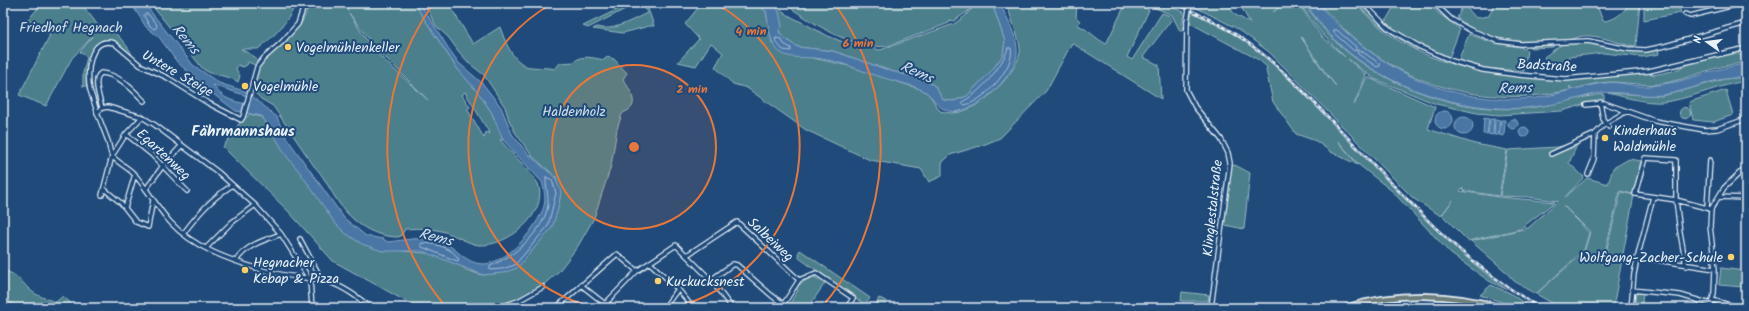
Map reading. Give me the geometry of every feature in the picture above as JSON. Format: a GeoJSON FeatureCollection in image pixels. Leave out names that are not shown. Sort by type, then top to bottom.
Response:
{"type":"FeatureCollection","features":[{"type":"Feature","properties":{"kind":"main road"},"geometry":{"type":"LineString","coordinates":[[1345,308],[1388,298],[1429,296],[1452,297],[1482,302],[1502,308]]}},
{"type":"Feature","properties":{"kind":"street","name":"Untere Steige"},"geometry":{"type":"LineString","coordinates":[[97,113],[89,85],[88,71],[91,58],[97,47],[102,43],[114,43],[140,65],[168,78],[208,104],[241,120],[257,67],[298,24],[305,3]]}},
{"type":"Feature","properties":{"kind":"street","name":"Klinglestalstraße"},"geometry":{"type":"LineString","coordinates":[[1190,3],[1186,90],[1195,107],[1221,139],[1228,153],[1230,163],[1211,308]]}},
{"type":"Feature","properties":{"kind":"street","name":"Badstraße"},"geometry":{"type":"LineString","coordinates":[[1363,3],[1388,28],[1420,47],[1452,61],[1483,70],[1519,75],[1565,79],[1649,72],[1746,48]]}},
{"type":"Feature","properties":{"kind":"street"},"geometry":{"type":"LineString","coordinates":[[1434,3],[1451,19],[1474,32],[1504,42],[1542,44],[1588,41],[1641,50],[1665,46],[1746,23]]}},
{"type":"Feature","properties":{"kind":"street"},"geometry":{"type":"LineString","coordinates":[[1685,14],[1690,16],[1743,3]]}},
{"type":"Feature","properties":{"kind":"street"},"geometry":{"type":"LineString","coordinates":[[102,108],[97,80],[98,75],[101,73],[110,75],[120,80],[131,88],[144,102]]}},
{"type":"Feature","properties":{"kind":"street"},"geometry":{"type":"LineString","coordinates":[[1586,105],[1600,102],[1655,121],[1704,130],[1717,129],[1746,119]]}},
{"type":"Feature","properties":{"kind":"street"},"geometry":{"type":"LineString","coordinates":[[1600,102],[1603,119],[1609,127]]}},
{"type":"Feature","properties":{"kind":"street"},"geometry":{"type":"LineString","coordinates":[[312,308],[310,280],[281,234],[255,205],[231,186],[219,173],[142,117],[108,107],[102,108],[97,113],[112,156],[135,174],[171,223],[183,234],[206,248],[262,270],[310,280],[322,280],[341,288],[371,308]]}},
{"type":"Feature","properties":{"kind":"street"},"geometry":{"type":"LineString","coordinates":[[1551,154],[1595,134],[1606,123],[1627,111]]}},
{"type":"Feature","properties":{"kind":"street"},"geometry":{"type":"LineString","coordinates":[[102,195],[112,156],[126,134],[142,117]]}},
{"type":"Feature","properties":{"kind":"street","name":"Egartenweg"},"geometry":{"type":"LineString","coordinates":[[126,134],[152,155],[187,191]]}},
{"type":"Feature","properties":{"kind":"street"},"geometry":{"type":"LineString","coordinates":[[1588,174],[1594,159],[1595,134]]}},
{"type":"Feature","properties":{"kind":"street"},"geometry":{"type":"LineString","coordinates":[[146,189],[162,167],[182,145]]}},
{"type":"Feature","properties":{"kind":"street"},"geometry":{"type":"LineString","coordinates":[[1686,266],[1676,200],[1676,160],[1645,158],[1635,194],[1676,200],[1709,208]]}},
{"type":"Feature","properties":{"kind":"street"},"geometry":{"type":"LineString","coordinates":[[1710,160],[1709,208],[1715,269],[1711,304]]}},
{"type":"Feature","properties":{"kind":"street"},"geometry":{"type":"LineString","coordinates":[[1709,208],[1719,198],[1724,188],[1746,167]]}},
{"type":"Feature","properties":{"kind":"street"},"geometry":{"type":"LineString","coordinates":[[125,208],[135,174]]}},
{"type":"Feature","properties":{"kind":"street"},"geometry":{"type":"LineString","coordinates":[[183,234],[201,210],[231,186]]}},
{"type":"Feature","properties":{"kind":"street"},"geometry":{"type":"LineString","coordinates":[[1724,188],[1725,193],[1731,197]]}},
{"type":"Feature","properties":{"kind":"street"},"geometry":{"type":"LineString","coordinates":[[104,189],[121,202],[136,222],[148,227],[153,200]]}},
{"type":"Feature","properties":{"kind":"street"},"geometry":{"type":"LineString","coordinates":[[1631,308],[1637,257],[1653,197]]}},
{"type":"Feature","properties":{"kind":"street"},"geometry":{"type":"LineString","coordinates":[[1719,198],[1746,198]]}},
{"type":"Feature","properties":{"kind":"street"},"geometry":{"type":"LineString","coordinates":[[206,248],[231,223],[255,205]]}},
{"type":"Feature","properties":{"kind":"street","name":"Salbeiweg"},"geometry":{"type":"LineString","coordinates":[[687,255],[737,222],[799,280]]}},
{"type":"Feature","properties":{"kind":"street"},"geometry":{"type":"LineString","coordinates":[[236,261],[242,253],[255,244],[281,234]]}},
{"type":"Feature","properties":{"kind":"street"},"geometry":{"type":"LineString","coordinates":[[300,239],[322,280]]}},
{"type":"Feature","properties":{"kind":"street"},"geometry":{"type":"LineString","coordinates":[[601,308],[637,271],[676,245],[711,280],[732,308]]}},
{"type":"Feature","properties":{"kind":"street"},"geometry":{"type":"LineString","coordinates":[[556,308],[617,254],[637,271]]}},
{"type":"Feature","properties":{"kind":"street"},"geometry":{"type":"LineString","coordinates":[[1637,257],[1686,266],[1715,269]]}},
{"type":"Feature","properties":{"kind":"street"},"geometry":{"type":"LineString","coordinates":[[650,263],[678,289],[693,308]]}},
{"type":"Feature","properties":{"kind":"street"},"geometry":{"type":"LineString","coordinates":[[711,280],[733,264],[737,265],[783,304]]}},
{"type":"Feature","properties":{"kind":"street"},"geometry":{"type":"LineString","coordinates":[[781,308],[799,280],[816,273],[853,298],[847,308]]}},
{"type":"Feature","properties":{"kind":"street"},"geometry":{"type":"LineString","coordinates":[[581,285],[605,304],[614,308]]}},
{"type":"Feature","properties":{"kind":"street"},"geometry":{"type":"LineString","coordinates":[[498,308],[518,301],[543,287]]}},
{"type":"Feature","properties":{"kind":"street"},"geometry":{"type":"LineString","coordinates":[[664,308],[678,289]]}},
{"type":"Feature","properties":{"kind":"street"},"geometry":{"type":"LineString","coordinates":[[1632,290],[1680,295],[1711,304],[1740,308]]}},
{"type":"Feature","properties":{"kind":"green space","name":"Friedhof Hegnach"},"geometry":{"type":"Polygon","coordinates":[[[42,3],[73,3],[84,7],[100,28],[108,26],[120,37],[130,50],[134,60],[113,41],[105,40],[100,42],[95,47],[92,55],[88,85],[83,87],[83,73],[87,57],[80,52],[93,36],[72,58],[46,106],[19,95],[50,35],[28,20],[42,3]]]}},
{"type":"Feature","properties":{"kind":"green space"},"geometry":{"type":"Polygon","coordinates":[[[150,3],[296,3],[285,23],[264,44],[258,49],[241,49],[255,57],[257,61],[255,65],[248,62],[247,65],[243,67],[238,65],[236,69],[240,76],[238,82],[234,79],[207,72],[203,69],[150,3]]]}},
{"type":"Feature","properties":{"kind":"green space"},"geometry":{"type":"Polygon","coordinates":[[[309,3],[344,3],[348,11],[345,3],[414,3],[456,67],[480,94],[492,113],[503,140],[500,140],[536,180],[540,195],[532,217],[513,234],[502,241],[479,245],[445,232],[420,228],[405,229],[401,236],[398,237],[388,236],[370,230],[354,220],[335,197],[323,177],[273,106],[261,99],[252,90],[262,62],[272,51],[292,35],[302,22],[309,3]],[[349,13],[373,50],[428,100],[387,59],[373,49],[369,39],[349,13]],[[465,92],[462,95],[470,107],[467,110],[484,138],[486,132],[490,134],[465,92]]]}},
{"type":"Feature","properties":{"kind":"green space","name":"Haldenholz"},"geometry":{"type":"Polygon","coordinates":[[[424,3],[448,3],[473,44],[500,27],[506,44],[512,54],[526,66],[555,69],[560,63],[574,62],[584,57],[604,60],[607,57],[614,59],[627,73],[623,79],[633,98],[632,106],[629,110],[622,114],[617,129],[611,166],[594,218],[578,246],[559,271],[541,287],[518,300],[492,308],[418,308],[333,261],[289,212],[223,147],[241,121],[250,114],[261,117],[343,228],[404,251],[435,254],[456,262],[466,270],[482,275],[498,273],[552,224],[560,198],[556,177],[532,156],[515,132],[505,107],[484,75],[470,64],[449,38],[436,26],[424,3]]]}},
{"type":"Feature","properties":{"kind":"green space"},"geometry":{"type":"Polygon","coordinates":[[[631,3],[637,3],[588,28],[583,26],[631,3]]]}},
{"type":"Feature","properties":{"kind":"green space"},"geometry":{"type":"Polygon","coordinates":[[[642,3],[646,3],[654,26],[623,33],[593,29],[597,27],[616,27],[647,13],[642,3]]]}},
{"type":"Feature","properties":{"kind":"green space"},"geometry":{"type":"Polygon","coordinates":[[[702,3],[755,3],[766,11],[772,43],[813,58],[849,66],[923,90],[931,97],[940,111],[950,113],[973,107],[994,92],[1003,83],[1016,62],[1020,53],[1019,43],[1006,3],[1077,3],[1076,17],[1080,21],[1078,25],[1106,44],[1126,3],[1134,3],[1149,10],[1127,57],[1132,60],[1162,13],[1170,16],[1172,19],[1143,57],[1159,65],[1161,99],[1072,43],[1046,91],[1000,138],[950,155],[942,163],[942,176],[929,182],[921,169],[870,160],[806,130],[747,88],[733,84],[715,67],[723,53],[711,43],[696,66],[678,62],[699,39],[685,24],[702,3]]]}},
{"type":"Feature","properties":{"kind":"green space"},"geometry":{"type":"Polygon","coordinates":[[[783,3],[976,3],[971,9],[954,21],[950,20],[949,23],[888,46],[875,46],[847,40],[833,34],[783,3]]]}},
{"type":"Feature","properties":{"kind":"green space"},"geometry":{"type":"Polygon","coordinates":[[[977,3],[992,3],[1005,41],[1003,55],[993,69],[967,96],[954,101],[943,100],[935,86],[925,80],[891,71],[833,51],[798,47],[780,34],[775,5],[788,15],[828,36],[843,42],[880,50],[954,24],[964,17],[977,3]]]}},
{"type":"Feature","properties":{"kind":"green space"},"geometry":{"type":"Polygon","coordinates":[[[1144,3],[1161,3],[1184,12],[1182,31],[1180,31],[1172,15],[1144,3]]]}},
{"type":"Feature","properties":{"kind":"green space"},"geometry":{"type":"Polygon","coordinates":[[[1193,3],[1228,3],[1234,14],[1250,23],[1239,3],[1284,3],[1273,12],[1286,3],[1298,3],[1321,36],[1345,57],[1322,34],[1299,3],[1304,3],[1316,20],[1339,45],[1358,60],[1380,74],[1403,85],[1427,95],[1452,102],[1477,107],[1503,109],[1537,107],[1604,94],[1604,100],[1599,100],[1562,111],[1499,115],[1477,113],[1436,104],[1374,79],[1348,59],[1366,75],[1354,105],[1367,77],[1435,107],[1428,129],[1475,144],[1507,150],[1499,196],[1465,191],[1462,188],[1460,191],[1499,197],[1555,202],[1520,229],[1468,241],[1442,215],[1453,200],[1441,216],[1414,199],[1269,52],[1238,29],[1193,6],[1193,3]],[[1301,37],[1324,72],[1336,86],[1301,37]]]}},
{"type":"Feature","properties":{"kind":"green space"},"geometry":{"type":"Polygon","coordinates":[[[1319,3],[1356,3],[1377,25],[1401,42],[1426,55],[1482,71],[1511,76],[1570,81],[1570,79],[1652,73],[1653,75],[1673,71],[1689,64],[1738,52],[1739,55],[1746,54],[1746,63],[1724,66],[1659,84],[1647,85],[1605,82],[1571,90],[1570,86],[1570,90],[1539,95],[1507,97],[1477,94],[1446,88],[1417,78],[1390,64],[1364,46],[1326,12],[1319,3]]]}},
{"type":"Feature","properties":{"kind":"green space"},"geometry":{"type":"Polygon","coordinates":[[[1396,3],[1428,3],[1437,12],[1460,29],[1449,58],[1416,43],[1385,22],[1396,3]]]}},
{"type":"Feature","properties":{"kind":"green space"},"geometry":{"type":"Polygon","coordinates":[[[1464,3],[1467,3],[1468,9],[1476,18],[1489,16],[1494,3],[1596,3],[1603,21],[1607,21],[1619,15],[1625,10],[1629,3],[1640,3],[1636,46],[1589,36],[1547,42],[1507,40],[1494,37],[1481,33],[1467,26],[1457,18],[1464,3]]]}},
{"type":"Feature","properties":{"kind":"green space"},"geometry":{"type":"Polygon","coordinates":[[[1644,3],[1678,3],[1681,13],[1644,20],[1644,3]]]}},
{"type":"Feature","properties":{"kind":"green space"},"geometry":{"type":"Polygon","coordinates":[[[1361,4],[1384,27],[1418,48],[1417,50],[1379,25],[1359,5],[1361,4]]]}},
{"type":"Feature","properties":{"kind":"green space"},"geometry":{"type":"Polygon","coordinates":[[[1192,12],[1232,33],[1272,63],[1436,230],[1459,251],[1506,289],[1489,281],[1451,254],[1392,191],[1359,165],[1338,141],[1358,165],[1331,152],[1316,141],[1296,134],[1273,102],[1266,70],[1267,67],[1259,60],[1190,23],[1192,12]]]}},
{"type":"Feature","properties":{"kind":"green space"},"geometry":{"type":"Polygon","coordinates":[[[1469,34],[1491,42],[1520,47],[1527,50],[1524,71],[1482,68],[1458,61],[1469,34]]]}},
{"type":"Feature","properties":{"kind":"green space"},"geometry":{"type":"Polygon","coordinates":[[[1590,43],[1624,49],[1658,50],[1659,54],[1642,57],[1603,53],[1568,57],[1568,64],[1549,65],[1544,57],[1562,44],[1590,43]]]}},
{"type":"Feature","properties":{"kind":"green space"},"geometry":{"type":"Polygon","coordinates":[[[1554,45],[1553,47],[1531,48],[1528,46],[1554,45]]]}},
{"type":"Feature","properties":{"kind":"green space"},"geometry":{"type":"Polygon","coordinates":[[[1746,77],[1746,81],[1727,85],[1681,99],[1663,102],[1640,100],[1608,93],[1662,96],[1725,79],[1746,77]]]}},
{"type":"Feature","properties":{"kind":"green space"},"geometry":{"type":"Polygon","coordinates":[[[1726,90],[1733,115],[1713,122],[1693,120],[1689,102],[1726,90]]]}},
{"type":"Feature","properties":{"kind":"green space"},"geometry":{"type":"Polygon","coordinates":[[[1683,108],[1687,108],[1689,109],[1689,117],[1683,118],[1680,115],[1680,111],[1683,108]]]}},
{"type":"Feature","properties":{"kind":"green space"},"geometry":{"type":"Polygon","coordinates":[[[1578,143],[1569,163],[1584,177],[1565,197],[1587,178],[1608,184],[1613,168],[1629,159],[1641,161],[1633,194],[1620,191],[1602,264],[1621,192],[1634,195],[1613,308],[1561,308],[1536,294],[1514,281],[1504,270],[1471,241],[1528,228],[1558,201],[1528,197],[1500,196],[1508,150],[1557,147],[1578,143]],[[1563,205],[1589,233],[1584,250],[1536,294],[1584,252],[1590,232],[1563,205]]]}},
{"type":"Feature","properties":{"kind":"green space"},"geometry":{"type":"Polygon","coordinates":[[[1235,165],[1250,173],[1244,229],[1225,225],[1223,223],[1231,166],[1235,165]]]}},
{"type":"Feature","properties":{"kind":"green space"},"geometry":{"type":"Polygon","coordinates":[[[800,250],[870,298],[865,305],[799,258],[798,254],[800,250]]]}},
{"type":"Feature","properties":{"kind":"green space"},"geometry":{"type":"Polygon","coordinates":[[[1721,268],[1745,271],[1743,287],[1719,285],[1721,268]]]}},
{"type":"Feature","properties":{"kind":"green space"},"geometry":{"type":"Polygon","coordinates":[[[3,270],[15,276],[39,296],[56,302],[63,296],[76,308],[20,308],[3,297],[3,270]]]}},
{"type":"Feature","properties":{"kind":"green space"},"geometry":{"type":"Polygon","coordinates":[[[812,276],[825,283],[812,302],[814,304],[812,308],[787,308],[798,290],[795,288],[812,276]]]}},
{"type":"Feature","properties":{"kind":"green space"},"geometry":{"type":"Polygon","coordinates":[[[1491,285],[1510,293],[1531,308],[1520,308],[1480,295],[1491,285]]]}},
{"type":"Feature","properties":{"kind":"green space"},"geometry":{"type":"Polygon","coordinates":[[[1182,292],[1209,295],[1208,301],[1181,301],[1182,292]]]}},
{"type":"Feature","properties":{"kind":"green space"},"geometry":{"type":"Polygon","coordinates":[[[1636,293],[1643,293],[1642,303],[1635,302],[1636,293]]]}},
{"type":"Feature","properties":{"kind":"green space"},"geometry":{"type":"Polygon","coordinates":[[[3,298],[18,308],[3,308],[3,298]]]}},
{"type":"Feature","properties":{"kind":"green space"},"geometry":{"type":"Polygon","coordinates":[[[879,298],[887,301],[883,308],[874,308],[879,298]]]}},
{"type":"Feature","properties":{"kind":"water"},"geometry":{"type":"Polygon","coordinates":[[[131,3],[144,3],[193,65],[219,83],[247,92],[277,117],[284,134],[344,218],[366,236],[383,239],[388,242],[414,239],[440,241],[470,261],[482,264],[491,263],[511,252],[528,234],[541,215],[545,203],[542,182],[503,140],[492,113],[480,95],[456,67],[414,3],[420,3],[459,63],[483,84],[501,107],[512,134],[529,155],[555,177],[561,192],[558,209],[552,228],[517,268],[503,273],[483,275],[422,251],[382,251],[362,244],[345,233],[335,223],[299,171],[288,158],[262,116],[236,111],[213,94],[177,62],[159,37],[146,27],[131,3]],[[213,85],[220,94],[233,101],[248,104],[250,98],[213,85]]]}},
{"type":"Feature","properties":{"kind":"water"},"geometry":{"type":"Polygon","coordinates":[[[755,3],[772,3],[775,5],[779,12],[782,26],[779,31],[780,34],[798,47],[833,51],[891,71],[925,80],[935,86],[943,100],[954,101],[967,96],[993,69],[1003,55],[1005,41],[992,3],[1000,3],[1012,28],[1016,42],[1017,55],[1008,74],[991,94],[969,108],[959,111],[949,111],[937,104],[926,92],[913,86],[836,62],[818,58],[793,57],[781,53],[777,50],[772,40],[766,11],[755,3]]]}},
{"type":"Feature","properties":{"kind":"water"},"geometry":{"type":"Polygon","coordinates":[[[1305,3],[1317,3],[1339,26],[1388,64],[1414,78],[1442,89],[1472,96],[1502,99],[1535,98],[1597,84],[1618,83],[1653,86],[1675,82],[1740,65],[1746,65],[1746,77],[1714,81],[1679,92],[1663,95],[1600,93],[1557,104],[1525,108],[1476,106],[1426,94],[1380,74],[1340,45],[1317,20],[1305,3]]]}},
{"type":"Feature","properties":{"kind":"water"},"geometry":{"type":"Polygon","coordinates":[[[1444,111],[1450,114],[1453,120],[1450,126],[1444,129],[1438,126],[1435,120],[1438,114],[1444,111]]]}},
{"type":"Feature","properties":{"kind":"water"},"geometry":{"type":"Polygon","coordinates":[[[1464,117],[1470,120],[1473,126],[1470,132],[1464,135],[1458,132],[1455,126],[1458,120],[1464,117]]]}},
{"type":"Feature","properties":{"kind":"water"},"geometry":{"type":"Polygon","coordinates":[[[1484,118],[1489,119],[1487,134],[1483,134],[1484,118]]]}},
{"type":"Feature","properties":{"kind":"water"},"geometry":{"type":"Polygon","coordinates":[[[1490,119],[1494,119],[1493,135],[1488,134],[1490,119]]]}},
{"type":"Feature","properties":{"kind":"water"},"geometry":{"type":"Polygon","coordinates":[[[1495,119],[1500,120],[1498,135],[1494,135],[1495,119]]]}},
{"type":"Feature","properties":{"kind":"water"},"geometry":{"type":"Polygon","coordinates":[[[1511,119],[1515,119],[1518,124],[1515,129],[1511,129],[1508,126],[1508,122],[1511,119]]]}},
{"type":"Feature","properties":{"kind":"water"},"geometry":{"type":"Polygon","coordinates":[[[1501,120],[1505,120],[1504,136],[1499,135],[1501,120]]]}},
{"type":"Feature","properties":{"kind":"water"},"geometry":{"type":"Polygon","coordinates":[[[1524,127],[1529,132],[1524,137],[1519,132],[1524,127]]]}},
{"type":"Feature","properties":{"kind":"railway"},"geometry":{"type":"LineString","coordinates":[[1171,3],[1219,24],[1260,52],[1297,84],[1394,186],[1459,249],[1506,286],[1540,308]]}},
{"type":"Feature","properties":{"kind":"place","name":"Vogelmühlenkeller"},"geometry":{"type":"Point","coordinates":[288,47]}},
{"type":"Feature","properties":{"kind":"place","name":"Vogelmühle"},"geometry":{"type":"Point","coordinates":[245,86]}},
{"type":"Feature","properties":{"kind":"place","name":"Kinderhaus Waldmühle"},"geometry":{"type":"Point","coordinates":[1605,138]}},
{"type":"Feature","properties":{"kind":"place","name":"Wolfgang-Zacher-Schule"},"geometry":{"type":"Point","coordinates":[1731,257]}},
{"type":"Feature","properties":{"kind":"place","name":"Hegnacher Kebap & Pizza"},"geometry":{"type":"Point","coordinates":[245,270]}},
{"type":"Feature","properties":{"kind":"place","name":"Kuckucksnest"},"geometry":{"type":"Point","coordinates":[658,281]}},
{"type":"Feature","properties":{"kind":"district","name":"Fährmannshaus"},"geometry":{"type":"Point","coordinates":[243,131]}},
{"type":"Feature","properties":{"kind":"water label","name":"Rems"},"geometry":{"type":"Point","coordinates":[186,39]}},
{"type":"Feature","properties":{"kind":"water label","name":"Rems"},"geometry":{"type":"Point","coordinates":[917,72]}},
{"type":"Feature","properties":{"kind":"water label","name":"Rems"},"geometry":{"type":"Point","coordinates":[1515,88]}},
{"type":"Feature","properties":{"kind":"water label","name":"Rems"},"geometry":{"type":"Point","coordinates":[436,237]}}]}
